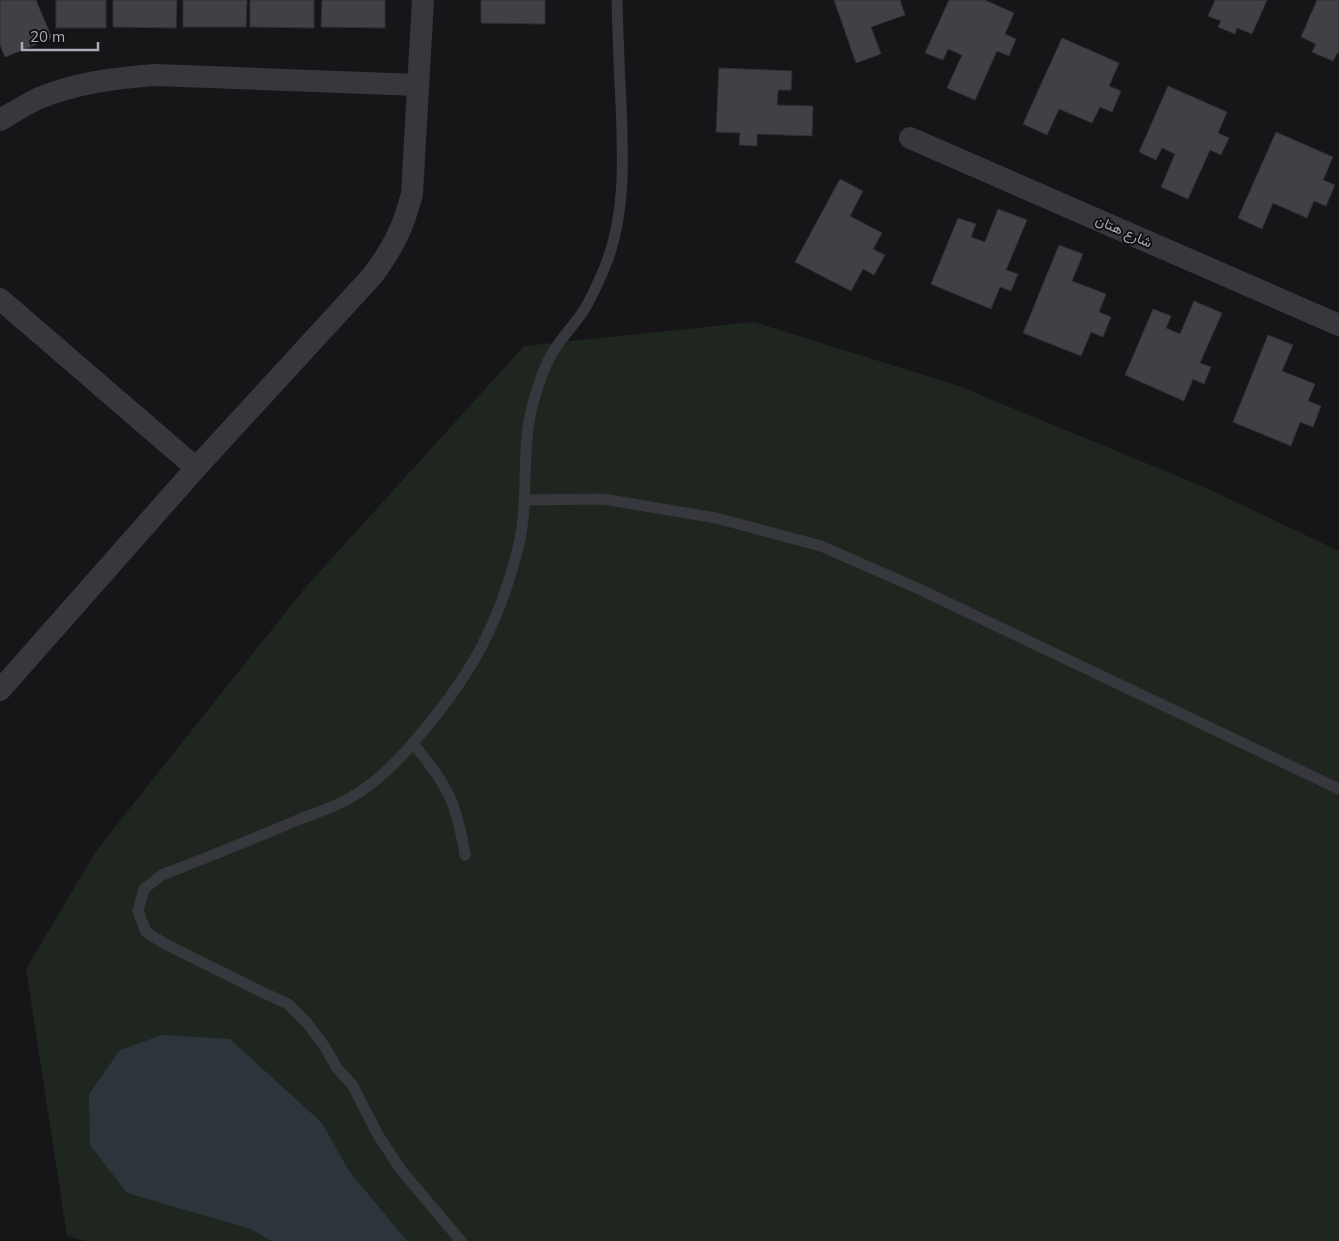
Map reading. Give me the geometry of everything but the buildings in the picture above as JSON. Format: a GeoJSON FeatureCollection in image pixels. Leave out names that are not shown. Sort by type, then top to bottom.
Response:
{"type":"FeatureCollection","features":[{"type":"Feature","properties":{"kind":"street"},"geometry":{"type":"LineString","coordinates":[[0,690],[196,468],[373,275],[391,250],[404,223],[412,194],[423,0]]}},
{"type":"Feature","properties":{"kind":"street"},"geometry":{"type":"LineString","coordinates":[[0,120],[37,100],[78,85],[120,77],[155,75],[418,85]]}},
{"type":"Feature","properties":{"kind":"street","name":"شارع هتان"},"geometry":{"type":"LineString","coordinates":[[910,138],[1339,325]]}},
{"type":"Feature","properties":{"kind":"street"},"geometry":{"type":"LineString","coordinates":[[0,299],[196,468]]}},
{"type":"Feature","properties":{"kind":"lane"},"geometry":{"type":"LineString","coordinates":[[461,1241],[401,1170],[378,1135],[353,1086],[337,1068],[325,1047],[307,1023],[288,1004],[165,944],[146,932],[138,911],[144,889],[162,875],[347,800],[380,778],[413,744],[450,700],[472,666],[491,629],[519,546],[529,424],[542,376],[551,355],[581,314],[595,289],[607,261],[616,231],[621,201],[622,140],[616,0]]}},
{"type":"Feature","properties":{"kind":"lane"},"geometry":{"type":"LineString","coordinates":[[524,500],[603,499],[716,518],[820,546],[919,589],[1339,788]]}},
{"type":"Feature","properties":{"kind":"lane"},"geometry":{"type":"LineString","coordinates":[[413,744],[434,768],[450,794],[460,824],[465,855]]}},
{"type":"Feature","properties":{"kind":"shaded area"},"geometry":{"type":"Polygon","coordinates":[[[754,322],[956,385],[1204,487],[1339,551],[1339,1241],[86,1241],[67,1236],[26,969],[96,851],[304,589],[524,346],[754,322]]]}},
{"type":"Feature","properties":{"kind":"shaded area"},"geometry":{"type":"Polygon","coordinates":[[[162,1035],[230,1039],[322,1123],[349,1171],[407,1241],[271,1241],[251,1229],[127,1193],[90,1145],[89,1094],[120,1050],[162,1035]]]}}]}
